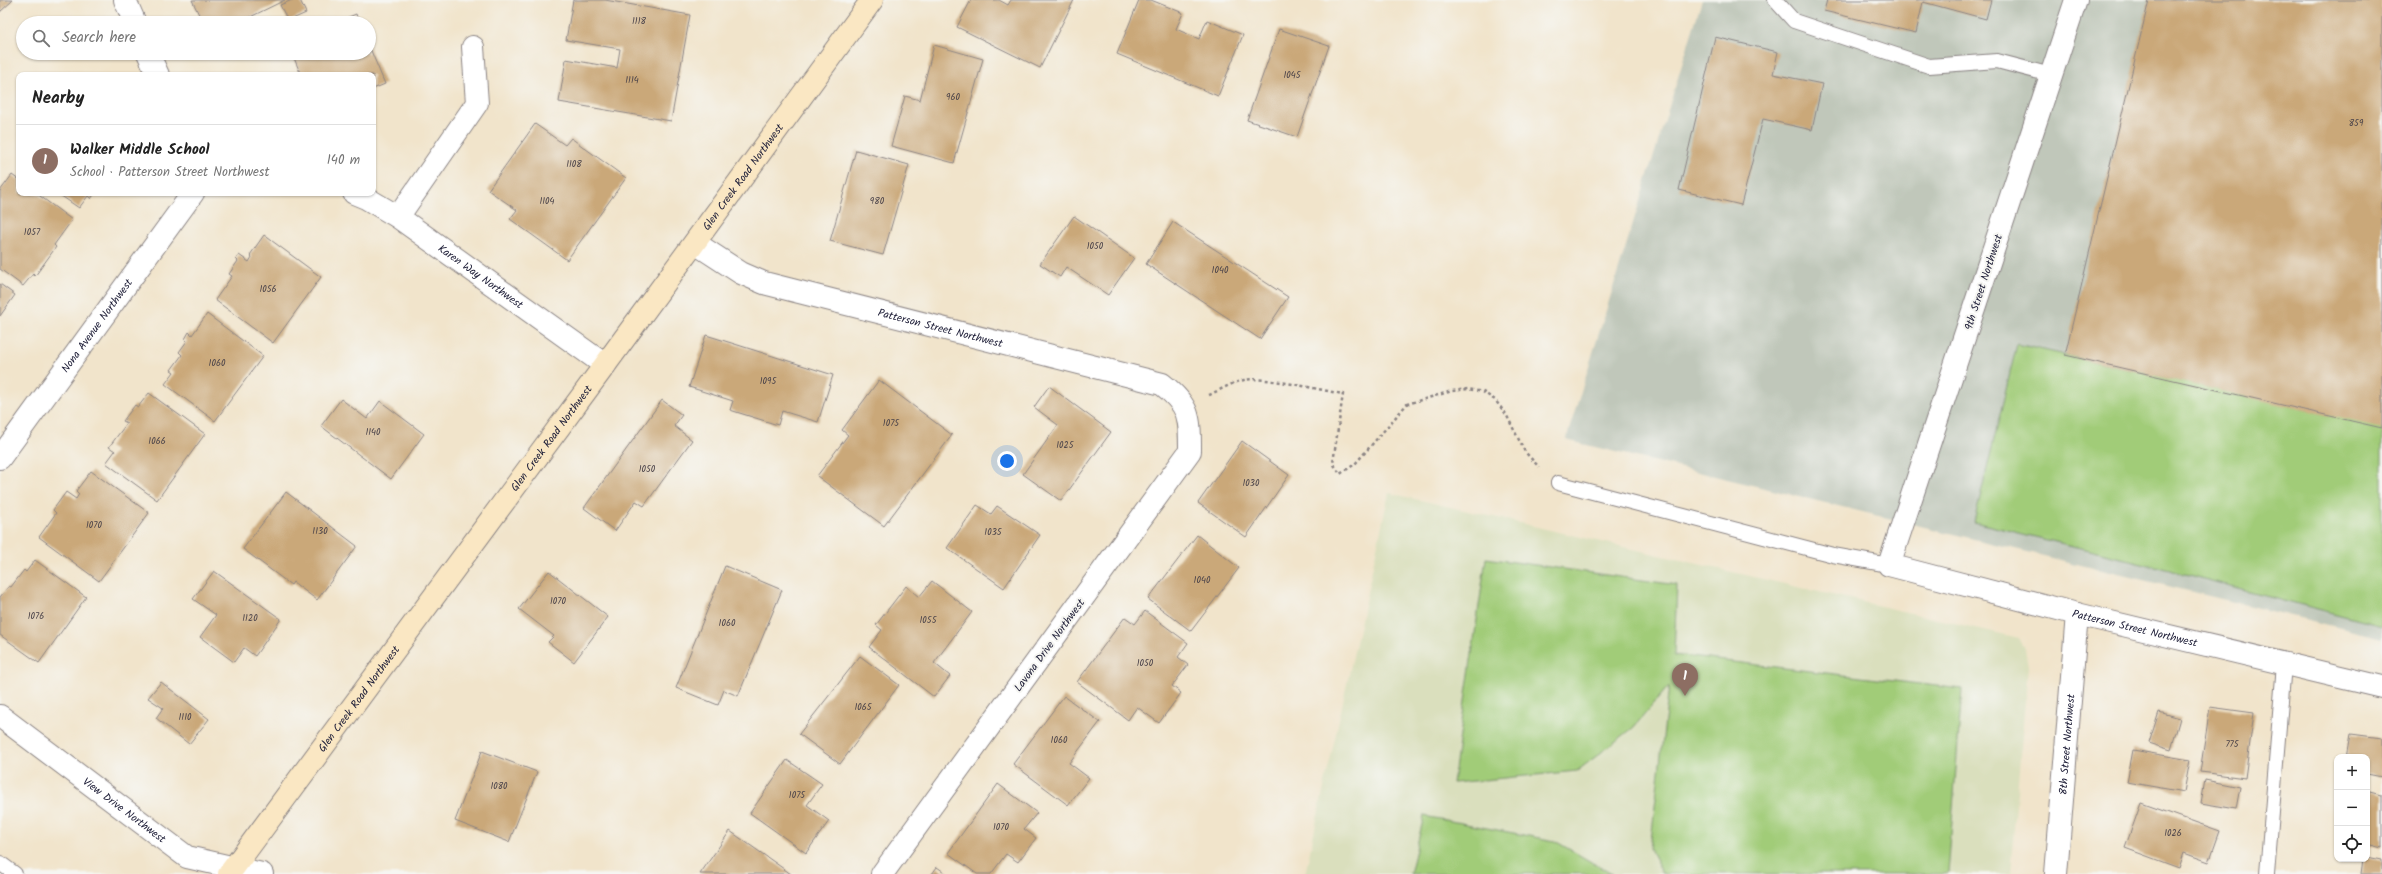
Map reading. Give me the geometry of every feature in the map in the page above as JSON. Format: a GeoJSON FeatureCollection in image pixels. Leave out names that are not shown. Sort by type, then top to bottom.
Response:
{"type":"FeatureCollection","features":[{"type":"Feature","properties":{"kind":"main road","name":"Glen Creek Road Northwest"},"geometry":{"type":"LineString","coordinates":[[231,871],[695,243],[872,0]]}},
{"type":"Feature","properties":{"kind":"street"},"geometry":{"type":"LineString","coordinates":[[125,0],[132,16]]}},
{"type":"Feature","properties":{"kind":"street","name":"9th Street Northwest"},"geometry":{"type":"LineString","coordinates":[[1889,565],[2076,0]]}},
{"type":"Feature","properties":{"kind":"street"},"geometry":{"type":"LineString","coordinates":[[398,217],[477,103],[473,47]]}},
{"type":"Feature","properties":{"kind":"street"},"geometry":{"type":"LineString","coordinates":[[151,60],[157,72]]}},
{"type":"Feature","properties":{"kind":"street","name":"Nona Avenue Northwest"},"geometry":{"type":"LineString","coordinates":[[0,458],[191,196]]}},
{"type":"Feature","properties":{"kind":"street","name":"Karen Way Northwest"},"geometry":{"type":"LineString","coordinates":[[361,196],[398,217],[605,365]]}},
{"type":"Feature","properties":{"kind":"street","name":"Patterson Street Northwest"},"geometry":{"type":"LineString","coordinates":[[695,243],[741,273],[764,283],[1162,384],[1175,394],[1186,407]]}},
{"type":"Feature","properties":{"kind":"street","name":"Lavona Drive Northwest"},"geometry":{"type":"LineString","coordinates":[[882,874],[1190,451],[1190,426],[1186,407]]}},
{"type":"Feature","properties":{"kind":"street","name":"Patterson Street Northwest"},"geometry":{"type":"LineString","coordinates":[[1889,565],[2077,614],[2382,687]]}},
{"type":"Feature","properties":{"kind":"street","name":"8th Street Northwest"},"geometry":{"type":"LineString","coordinates":[[2056,874],[2077,614]]}},
{"type":"Feature","properties":{"kind":"street","name":"View Drive Northwest"},"geometry":{"type":"LineString","coordinates":[[0,716],[187,857],[231,871],[262,874]]}},
{"type":"Feature","properties":{"kind":"lane"},"geometry":{"type":"LineString","coordinates":[[1775,0],[1794,21],[1929,66],[1997,61],[2051,75]]}},
{"type":"Feature","properties":{"kind":"lane"},"geometry":{"type":"LineString","coordinates":[[1558,483],[1834,555],[1889,565]]}},
{"type":"Feature","properties":{"kind":"lane"},"geometry":{"type":"LineString","coordinates":[[2267,874],[2284,664]]}},
{"type":"Feature","properties":{"kind":"lane"},"geometry":{"type":"LineString","coordinates":[[0,863],[15,874]]}},
{"type":"Feature","properties":{"kind":"path"},"geometry":{"type":"LineString","coordinates":[[1186,407],[1234,383],[1246,380],[1276,382],[1343,394],[1333,463],[1340,474],[1355,464],[1407,404],[1452,391],[1468,389],[1483,392],[1495,400],[1506,414],[1525,452],[1558,483]]}},
{"type":"Feature","properties":{"kind":"shaded area"},"geometry":{"type":"Polygon","coordinates":[[[1702,0],[2382,0],[2382,638],[1566,440],[1702,0]]]}},
{"type":"Feature","properties":{"kind":"shaded area"},"geometry":{"type":"Polygon","coordinates":[[[1389,493],[2019,638],[2025,649],[2028,666],[2010,874],[1305,874],[1389,493]]]}},
{"type":"Feature","properties":{"kind":"green space"},"geometry":{"type":"Polygon","coordinates":[[[2017,344],[2382,427],[2382,626],[2158,567],[1974,522],[2017,344]]]}},
{"type":"Feature","properties":{"kind":"green space"},"geometry":{"type":"Polygon","coordinates":[[[1486,558],[1677,585],[1674,655],[1962,689],[1948,874],[1663,874],[1650,849],[1669,686],[1633,728],[1577,771],[1453,783],[1486,558]]]}},
{"type":"Feature","properties":{"kind":"green space"},"geometry":{"type":"Polygon","coordinates":[[[1424,816],[1555,841],[1612,874],[1410,874],[1424,816]]]}},
{"type":"Feature","properties":{"kind":"building"},"geometry":{"type":"Polygon","coordinates":[[[0,0],[13,0],[0,12],[0,0]]]}},
{"type":"Feature","properties":{"kind":"building"},"geometry":{"type":"Polygon","coordinates":[[[192,0],[285,0],[252,16],[200,16],[192,0]]]}},
{"type":"Feature","properties":{"kind":"building"},"geometry":{"type":"Polygon","coordinates":[[[292,0],[300,0],[306,13],[299,16],[286,16],[280,5],[292,0]]]}},
{"type":"Feature","properties":{"kind":"building"},"geometry":{"type":"Polygon","coordinates":[[[573,0],[605,0],[690,15],[671,121],[559,102],[566,59],[617,68],[620,49],[566,40],[573,0]]]}},
{"type":"Feature","properties":{"kind":"building"},"geometry":{"type":"Polygon","coordinates":[[[971,0],[999,0],[1008,5],[1011,0],[1074,0],[1040,68],[957,27],[971,0]]]}},
{"type":"Feature","properties":{"kind":"building"},"geometry":{"type":"Polygon","coordinates":[[[1139,0],[1151,0],[1183,13],[1176,29],[1199,39],[1207,20],[1243,35],[1218,96],[1117,54],[1139,0]]]}},
{"type":"Feature","properties":{"kind":"building"},"geometry":{"type":"Polygon","coordinates":[[[1827,0],[1991,0],[1986,19],[1923,2],[1916,33],[1824,11],[1827,0]]]}},
{"type":"Feature","properties":{"kind":"building"},"geometry":{"type":"Polygon","coordinates":[[[2149,0],[2382,0],[2382,428],[2065,355],[2149,0]]]}},
{"type":"Feature","properties":{"kind":"building"},"geometry":{"type":"Polygon","coordinates":[[[1279,29],[1329,46],[1297,137],[1247,120],[1279,29]]]}},
{"type":"Feature","properties":{"kind":"building"},"geometry":{"type":"Polygon","coordinates":[[[1715,37],[1778,52],[1773,74],[1822,84],[1812,130],[1763,119],[1741,205],[1679,190],[1715,37]]]}},
{"type":"Feature","properties":{"kind":"building"},"geometry":{"type":"Polygon","coordinates":[[[934,45],[983,59],[954,163],[891,146],[905,96],[920,100],[934,45]]]}},
{"type":"Feature","properties":{"kind":"building"},"geometry":{"type":"Polygon","coordinates":[[[295,60],[375,60],[385,84],[376,88],[376,72],[300,72],[295,60]]]}},
{"type":"Feature","properties":{"kind":"building"},"geometry":{"type":"Polygon","coordinates":[[[535,124],[565,145],[571,138],[626,178],[567,260],[510,219],[517,210],[488,190],[535,124]]]}},
{"type":"Feature","properties":{"kind":"building"},"geometry":{"type":"Polygon","coordinates":[[[856,150],[909,165],[883,255],[830,241],[856,150]]]}},
{"type":"Feature","properties":{"kind":"building"},"geometry":{"type":"Polygon","coordinates":[[[12,175],[16,178],[16,196],[40,196],[72,220],[54,245],[56,247],[35,276],[33,274],[23,286],[0,269],[0,191],[12,175]]]}},
{"type":"Feature","properties":{"kind":"building"},"geometry":{"type":"Polygon","coordinates":[[[61,196],[88,196],[79,208],[61,196]]]}},
{"type":"Feature","properties":{"kind":"building"},"geometry":{"type":"Polygon","coordinates":[[[1074,216],[1134,258],[1108,295],[1066,267],[1060,277],[1040,264],[1074,216]]]}},
{"type":"Feature","properties":{"kind":"building"},"geometry":{"type":"Polygon","coordinates":[[[1173,222],[1288,297],[1260,339],[1146,264],[1173,222]]]}},
{"type":"Feature","properties":{"kind":"building"},"geometry":{"type":"Polygon","coordinates":[[[264,235],[321,277],[273,343],[215,300],[232,276],[229,274],[238,261],[236,259],[239,255],[249,262],[252,257],[250,255],[264,235]]]}},
{"type":"Feature","properties":{"kind":"building"},"geometry":{"type":"Polygon","coordinates":[[[0,284],[15,295],[0,316],[0,284]]]}},
{"type":"Feature","properties":{"kind":"building"},"geometry":{"type":"Polygon","coordinates":[[[207,314],[263,356],[215,421],[165,384],[174,372],[171,370],[182,355],[179,352],[187,341],[185,339],[189,332],[192,335],[207,314]]]}},
{"type":"Feature","properties":{"kind":"building"},"geometry":{"type":"Polygon","coordinates":[[[706,335],[833,375],[818,422],[782,411],[778,425],[730,410],[733,401],[689,387],[706,335]]]}},
{"type":"Feature","properties":{"kind":"building"},"geometry":{"type":"Polygon","coordinates":[[[879,380],[952,435],[884,526],[817,476],[848,435],[842,430],[879,380]]]}},
{"type":"Feature","properties":{"kind":"building"},"geometry":{"type":"Polygon","coordinates":[[[1049,386],[1111,432],[1061,501],[1023,474],[1058,425],[1034,407],[1049,386]]]}},
{"type":"Feature","properties":{"kind":"building"},"geometry":{"type":"Polygon","coordinates":[[[149,393],[205,434],[157,500],[106,463],[115,451],[109,447],[127,423],[123,421],[135,405],[138,407],[149,393]]]}},
{"type":"Feature","properties":{"kind":"building"},"geometry":{"type":"Polygon","coordinates":[[[341,399],[367,419],[380,401],[424,434],[391,479],[321,426],[341,399]]]}},
{"type":"Feature","properties":{"kind":"building"},"geometry":{"type":"Polygon","coordinates":[[[662,400],[682,415],[674,426],[692,440],[644,506],[636,501],[615,531],[584,508],[662,400]]]}},
{"type":"Feature","properties":{"kind":"building"},"geometry":{"type":"Polygon","coordinates":[[[1242,441],[1289,475],[1246,537],[1198,503],[1242,441]]]}},
{"type":"Feature","properties":{"kind":"building"},"geometry":{"type":"Polygon","coordinates":[[[91,471],[149,513],[99,581],[39,537],[56,513],[53,510],[66,492],[76,499],[79,494],[76,491],[91,471]]]}},
{"type":"Feature","properties":{"kind":"building"},"geometry":{"type":"Polygon","coordinates":[[[286,492],[357,546],[317,600],[293,582],[291,585],[243,549],[286,492]]]}},
{"type":"Feature","properties":{"kind":"building"},"geometry":{"type":"Polygon","coordinates":[[[977,505],[991,514],[997,506],[1040,535],[1004,588],[947,548],[977,505]]]}},
{"type":"Feature","properties":{"kind":"building"},"geometry":{"type":"Polygon","coordinates":[[[1197,535],[1239,568],[1191,631],[1148,599],[1197,535]]]}},
{"type":"Feature","properties":{"kind":"building"},"geometry":{"type":"Polygon","coordinates":[[[35,560],[86,597],[39,663],[0,635],[0,597],[9,586],[11,587],[24,570],[26,572],[35,560]]]}},
{"type":"Feature","properties":{"kind":"building"},"geometry":{"type":"Polygon","coordinates":[[[725,566],[782,590],[738,696],[724,690],[718,705],[676,688],[725,566]]]}},
{"type":"Feature","properties":{"kind":"building"},"geometry":{"type":"Polygon","coordinates":[[[214,571],[281,619],[255,656],[244,648],[234,662],[200,637],[216,615],[193,599],[214,571]]]}},
{"type":"Feature","properties":{"kind":"building"},"geometry":{"type":"Polygon","coordinates":[[[549,571],[608,617],[574,662],[548,642],[554,636],[519,609],[549,571]]]}},
{"type":"Feature","properties":{"kind":"building"},"geometry":{"type":"Polygon","coordinates":[[[932,581],[972,612],[934,663],[950,676],[934,697],[869,647],[882,630],[876,625],[906,586],[919,597],[932,581]]]}},
{"type":"Feature","properties":{"kind":"building"},"geometry":{"type":"Polygon","coordinates":[[[1145,611],[1188,643],[1178,657],[1188,665],[1172,686],[1181,693],[1159,723],[1137,707],[1128,720],[1077,682],[1125,617],[1135,624],[1145,611]]]}},
{"type":"Feature","properties":{"kind":"building"},"geometry":{"type":"Polygon","coordinates":[[[860,656],[899,685],[840,764],[799,734],[860,656]]]}},
{"type":"Feature","properties":{"kind":"building"},"geometry":{"type":"Polygon","coordinates":[[[161,682],[209,719],[189,744],[156,718],[163,708],[148,698],[161,682]]]}},
{"type":"Feature","properties":{"kind":"building"},"geometry":{"type":"Polygon","coordinates":[[[1064,696],[1100,722],[1069,763],[1089,778],[1068,805],[1013,764],[1064,696]]]}},
{"type":"Feature","properties":{"kind":"building"},"geometry":{"type":"Polygon","coordinates":[[[2210,707],[2254,713],[2245,778],[2200,772],[2210,707]]]}},
{"type":"Feature","properties":{"kind":"building"},"geometry":{"type":"Polygon","coordinates":[[[2159,712],[2180,718],[2171,750],[2149,743],[2159,712]]]}},
{"type":"Feature","properties":{"kind":"building"},"geometry":{"type":"Polygon","coordinates":[[[2351,734],[2382,738],[2382,777],[2370,775],[2370,754],[2348,754],[2351,734]]]}},
{"type":"Feature","properties":{"kind":"building"},"geometry":{"type":"Polygon","coordinates":[[[2133,750],[2190,760],[2184,792],[2127,782],[2133,750]]]}},
{"type":"Feature","properties":{"kind":"building"},"geometry":{"type":"Polygon","coordinates":[[[482,751],[537,772],[509,842],[455,821],[482,751]]]}},
{"type":"Feature","properties":{"kind":"building"},"geometry":{"type":"Polygon","coordinates":[[[787,760],[822,784],[807,805],[829,821],[806,853],[750,813],[787,760]]]}},
{"type":"Feature","properties":{"kind":"building"},"geometry":{"type":"Polygon","coordinates":[[[2205,780],[2240,787],[2236,809],[2201,803],[2205,780]]]}},
{"type":"Feature","properties":{"kind":"building"},"geometry":{"type":"Polygon","coordinates":[[[998,784],[1037,813],[1024,829],[1036,838],[1018,862],[1006,854],[991,874],[977,874],[948,853],[998,784]]]}},
{"type":"Feature","properties":{"kind":"building"},"geometry":{"type":"Polygon","coordinates":[[[2370,792],[2382,795],[2382,848],[2370,845],[2370,792]]]}},
{"type":"Feature","properties":{"kind":"building"},"geometry":{"type":"Polygon","coordinates":[[[2141,803],[2220,831],[2209,862],[2184,853],[2179,868],[2125,848],[2141,803]]]}},
{"type":"Feature","properties":{"kind":"building"},"geometry":{"type":"Polygon","coordinates":[[[730,831],[791,874],[700,874],[730,831]]]}},
{"type":"Feature","properties":{"kind":"building"},"geometry":{"type":"Polygon","coordinates":[[[2370,858],[2382,860],[2382,874],[2361,874],[2363,862],[2370,862],[2370,858]]]}},
{"type":"Feature","properties":{"kind":"building"},"geometry":{"type":"Polygon","coordinates":[[[937,867],[947,874],[932,874],[937,867]]]}},
{"type":"Feature","properties":{"kind":"place","name":"Walker Middle School"},"geometry":{"type":"Point","coordinates":[1685,696]}}]}
